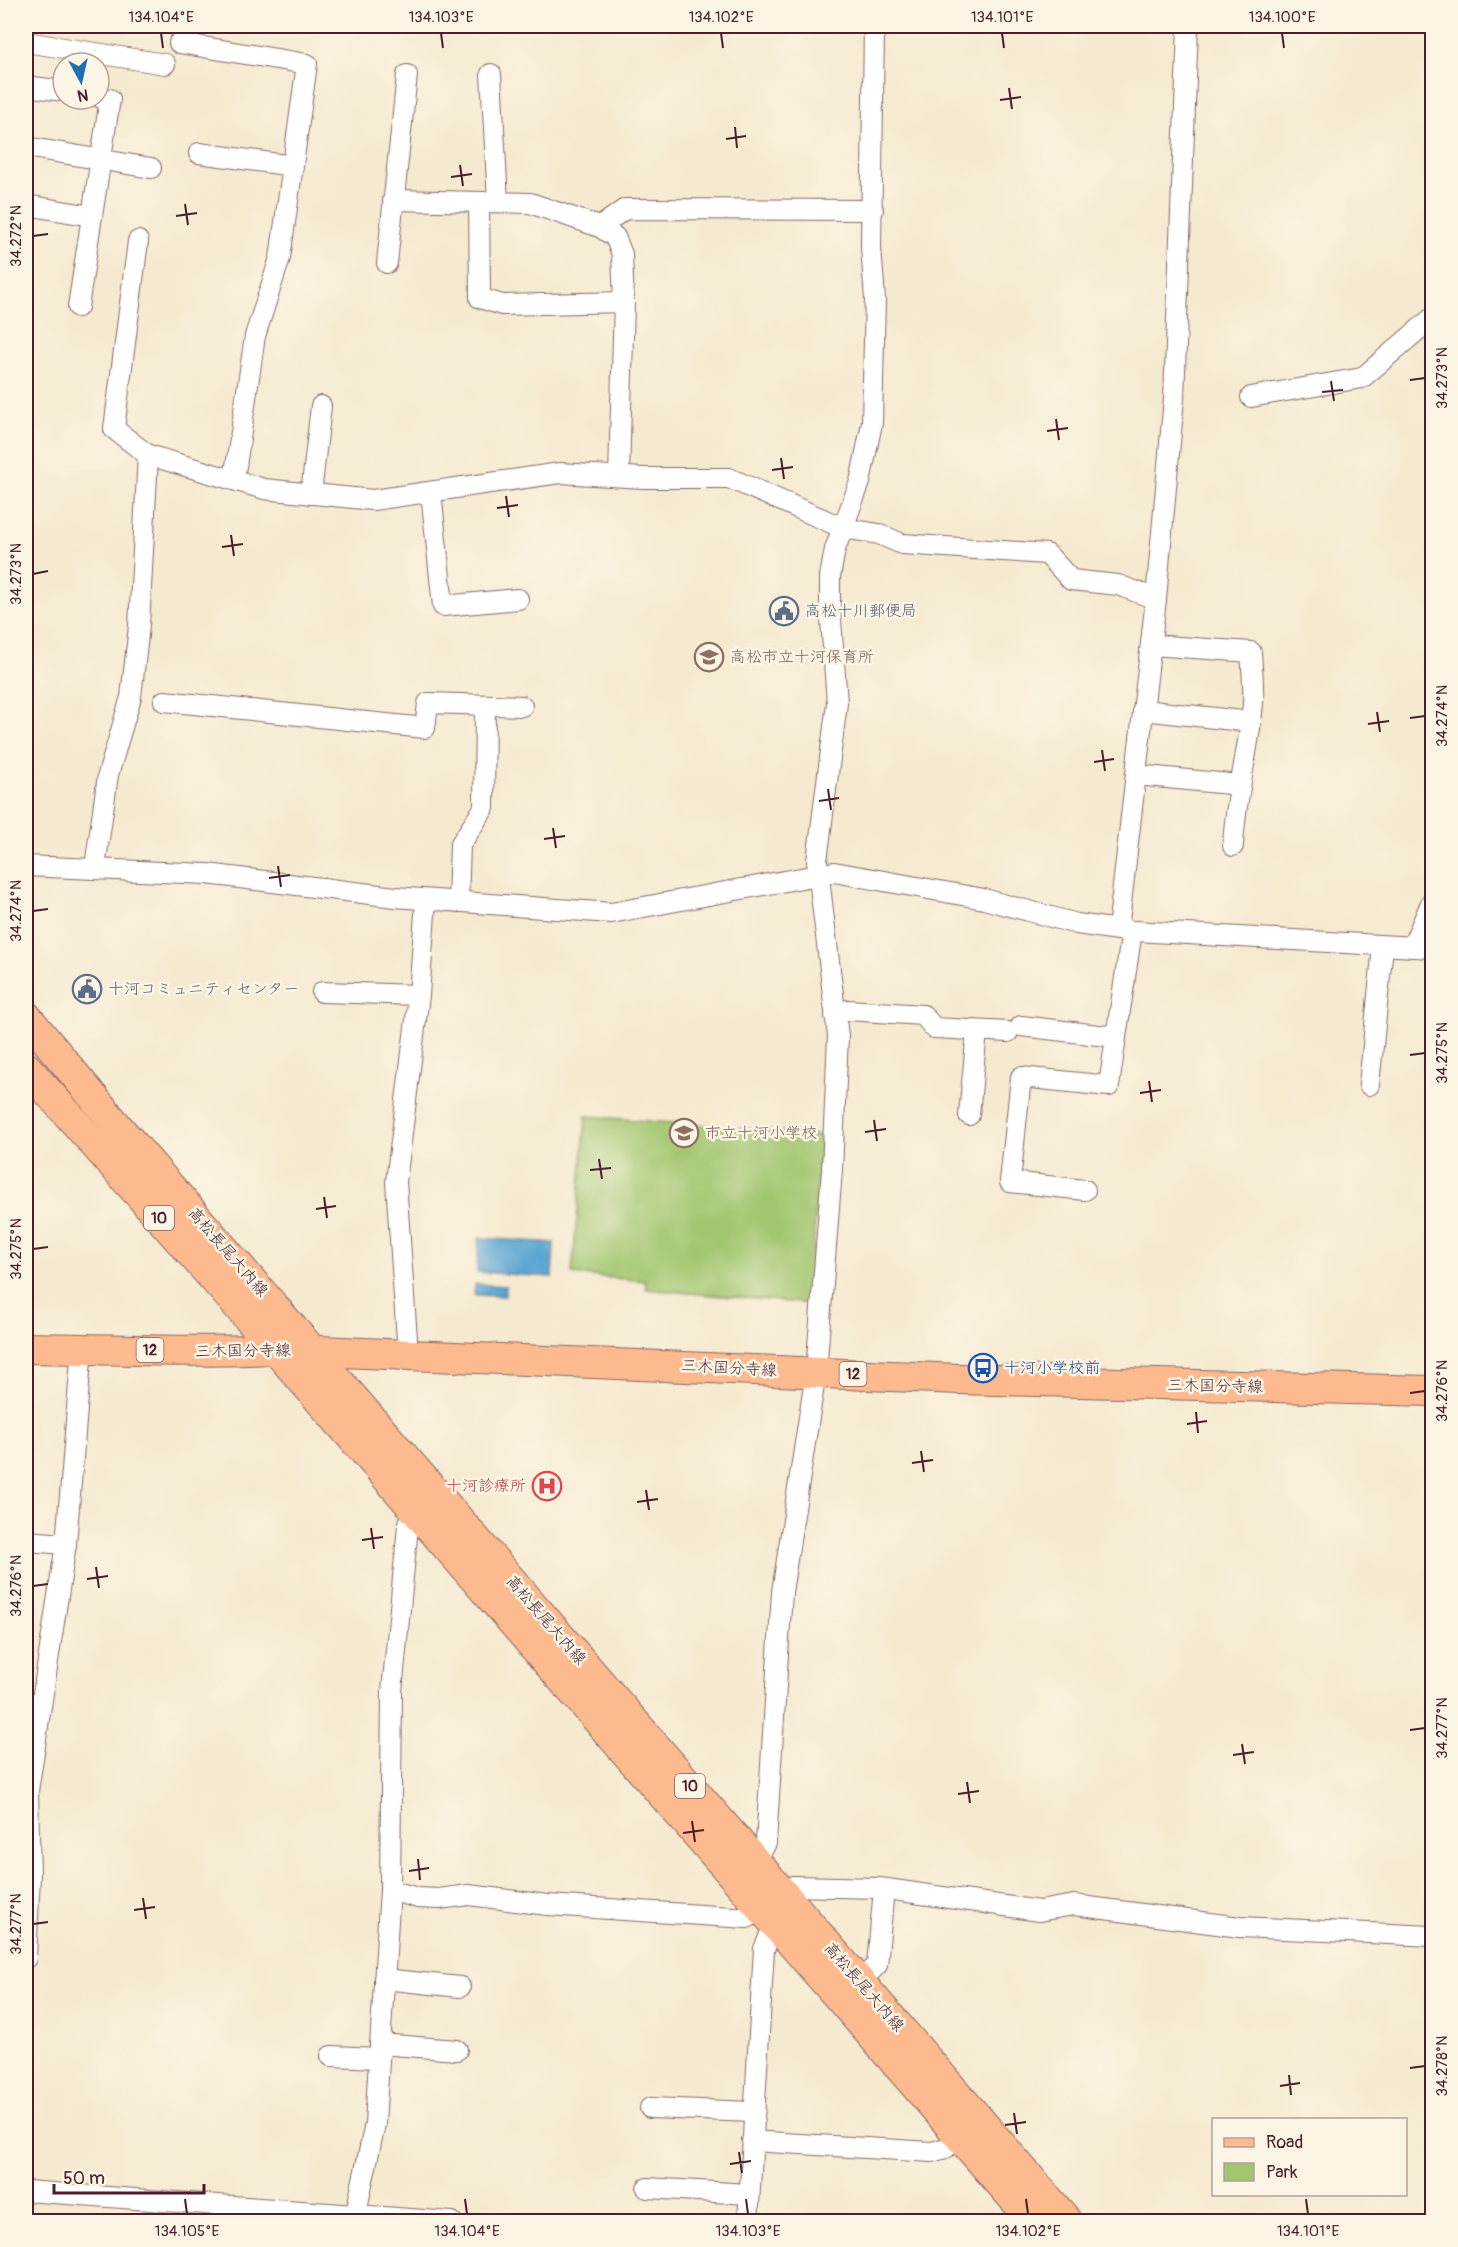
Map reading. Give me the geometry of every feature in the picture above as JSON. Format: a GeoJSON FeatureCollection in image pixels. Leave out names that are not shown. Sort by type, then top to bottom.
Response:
{"type":"FeatureCollection","features":[{"type":"Feature","properties":{"kind":"main road","name":"高松長尾大内線"},"geometry":{"type":"LineString","coordinates":[[26,1016],[312,1350],[779,1909],[960,2136],[1034,2222]]}},
{"type":"Feature","properties":{"kind":"main road","name":"高松長尾大内線"},"geometry":{"type":"LineString","coordinates":[[26,1067],[414,1510],[749,1873]]}},
{"type":"Feature","properties":{"kind":"main road","name":"三木国分寺線"},"geometry":{"type":"LineString","coordinates":[[26,1348],[82,1347],[209,1352],[312,1350],[959,1379],[1432,1391]]}},
{"type":"Feature","properties":{"kind":"main road","name":"高松長尾大内線"},"geometry":{"type":"LineString","coordinates":[[779,1909],[860,1982],[1068,2222]]}},
{"type":"Feature","properties":{"kind":"street"},"geometry":{"type":"LineString","coordinates":[[749,1873],[765,1843],[782,1592],[816,1372],[832,1170],[838,1036],[817,861],[837,703],[830,577],[843,528],[860,482],[872,423],[875,299],[871,247],[874,26]]}},
{"type":"Feature","properties":{"kind":"street"},"geometry":{"type":"LineString","coordinates":[[1085,1190],[1010,1182],[1021,1077],[1109,1086],[1116,1037],[1136,775],[1156,599],[1174,398],[1188,26]]}},
{"type":"Feature","properties":{"kind":"street"},"geometry":{"type":"LineString","coordinates":[[26,42],[165,64]]}},
{"type":"Feature","properties":{"kind":"street"},"geometry":{"type":"LineString","coordinates":[[179,43],[307,64],[280,258],[255,336],[234,480]]}},
{"type":"Feature","properties":{"kind":"street"},"geometry":{"type":"LineString","coordinates":[[491,74],[488,202],[480,298],[502,305],[624,302]]}},
{"type":"Feature","properties":{"kind":"street"},"geometry":{"type":"LineString","coordinates":[[387,263],[407,75]]}},
{"type":"Feature","properties":{"kind":"street"},"geometry":{"type":"LineString","coordinates":[[26,86],[51,89]]}},
{"type":"Feature","properties":{"kind":"street"},"geometry":{"type":"LineString","coordinates":[[78,307],[108,111]]}},
{"type":"Feature","properties":{"kind":"street"},"geometry":{"type":"LineString","coordinates":[[26,147],[151,168]]}},
{"type":"Feature","properties":{"kind":"street"},"geometry":{"type":"LineString","coordinates":[[199,153],[293,166]]}},
{"type":"Feature","properties":{"kind":"street"},"geometry":{"type":"LineString","coordinates":[[393,200],[530,203],[600,227],[615,237],[622,254],[624,302],[620,476]]}},
{"type":"Feature","properties":{"kind":"street"},"geometry":{"type":"LineString","coordinates":[[26,204],[92,216]]}},
{"type":"Feature","properties":{"kind":"street"},"geometry":{"type":"LineString","coordinates":[[600,227],[625,210],[873,210]]}},
{"type":"Feature","properties":{"kind":"street"},"geometry":{"type":"LineString","coordinates":[[138,242],[114,429],[148,455],[264,489],[373,501],[560,472],[620,476],[729,478],[843,528],[879,534],[902,544],[1047,554],[1071,580],[1118,585],[1156,599]]}},
{"type":"Feature","properties":{"kind":"street"},"geometry":{"type":"LineString","coordinates":[[1251,397],[1362,378],[1432,318]]}},
{"type":"Feature","properties":{"kind":"street"},"geometry":{"type":"LineString","coordinates":[[311,494],[321,406]]}},
{"type":"Feature","properties":{"kind":"street"},"geometry":{"type":"LineString","coordinates":[[95,867],[108,775],[131,697],[139,626],[148,455]]}},
{"type":"Feature","properties":{"kind":"street"},"geometry":{"type":"LineString","coordinates":[[431,492],[443,606],[518,599]]}},
{"type":"Feature","properties":{"kind":"street"},"geometry":{"type":"LineString","coordinates":[[1151,645],[1251,652],[1253,701],[1235,807],[1233,846]]}},
{"type":"Feature","properties":{"kind":"street"},"geometry":{"type":"LineString","coordinates":[[164,701],[425,728],[428,703],[522,706]]}},
{"type":"Feature","properties":{"kind":"street"},"geometry":{"type":"LineString","coordinates":[[458,902],[460,845],[484,808],[485,705]]}},
{"type":"Feature","properties":{"kind":"street"},"geometry":{"type":"LineString","coordinates":[[1143,710],[1251,722]]}},
{"type":"Feature","properties":{"kind":"street"},"geometry":{"type":"LineString","coordinates":[[1136,775],[1240,786]]}},
{"type":"Feature","properties":{"kind":"street"},"geometry":{"type":"LineString","coordinates":[[26,866],[95,867],[207,874],[426,900],[611,913],[834,872],[984,899],[1077,924],[1125,930],[1432,948]]}},
{"type":"Feature","properties":{"kind":"street"},"geometry":{"type":"LineString","coordinates":[[408,1354],[396,1182],[419,995],[426,900]]}},
{"type":"Feature","properties":{"kind":"street"},"geometry":{"type":"LineString","coordinates":[[1412,947],[1432,901]]}},
{"type":"Feature","properties":{"kind":"street"},"geometry":{"type":"LineString","coordinates":[[1369,1085],[1383,946]]}},
{"type":"Feature","properties":{"kind":"street"},"geometry":{"type":"LineString","coordinates":[[322,992],[419,995]]}},
{"type":"Feature","properties":{"kind":"street"},"geometry":{"type":"LineString","coordinates":[[835,1016],[848,1010],[923,1015],[934,1028],[977,1031],[1014,1029],[1116,1037]]}},
{"type":"Feature","properties":{"kind":"street"},"geometry":{"type":"LineString","coordinates":[[969,1115],[977,1031]]}},
{"type":"Feature","properties":{"kind":"street"},"geometry":{"type":"LineString","coordinates":[[26,1958],[28,1791],[66,1544],[82,1347]]}},
{"type":"Feature","properties":{"kind":"street"},"geometry":{"type":"LineString","coordinates":[[355,2217],[375,2124],[390,1890],[392,1691],[408,1526],[414,1510]]}},
{"type":"Feature","properties":{"kind":"street"},"geometry":{"type":"LineString","coordinates":[[26,1541],[66,1544]]}},
{"type":"Feature","properties":{"kind":"street"},"geometry":{"type":"LineString","coordinates":[[748,2222],[764,1948],[779,1909],[793,1886],[884,1889],[1038,1911],[1074,1905],[1240,1927],[1432,1936]]}},
{"type":"Feature","properties":{"kind":"street"},"geometry":{"type":"LineString","coordinates":[[860,1982],[877,1965],[884,1889]]}},
{"type":"Feature","properties":{"kind":"street"},"geometry":{"type":"LineString","coordinates":[[390,1890],[418,1898],[439,1899],[469,1895],[548,1905],[717,1917],[747,1918],[779,1909]]}},
{"type":"Feature","properties":{"kind":"street"},"geometry":{"type":"LineString","coordinates":[[384,1979],[460,1987]]}},
{"type":"Feature","properties":{"kind":"street"},"geometry":{"type":"LineString","coordinates":[[331,2056],[380,2051],[457,2050]]}},
{"type":"Feature","properties":{"kind":"street"},"geometry":{"type":"LineString","coordinates":[[650,2108],[753,2112]]}},
{"type":"Feature","properties":{"kind":"street"},"geometry":{"type":"LineString","coordinates":[[752,2141],[932,2152],[946,2148],[960,2136]]}},
{"type":"Feature","properties":{"kind":"street"},"geometry":{"type":"LineString","coordinates":[[647,2188],[749,2194]]}},
{"type":"Feature","properties":{"kind":"street"},"geometry":{"type":"LineString","coordinates":[[26,2192],[355,2217],[452,2222]]}},
{"type":"Feature","properties":{"kind":"green space"},"geometry":{"type":"Polygon","coordinates":[[[586,1116],[820,1135],[810,1304],[646,1289],[645,1281],[572,1274],[586,1116]]]}},
{"type":"Feature","properties":{"kind":"water"},"geometry":{"type":"Polygon","coordinates":[[[479,1238],[554,1243],[552,1277],[477,1272],[479,1238]]]}},
{"type":"Feature","properties":{"kind":"water"},"geometry":{"type":"Polygon","coordinates":[[[475,1284],[506,1286],[505,1296],[474,1295],[475,1284]]]}},
{"type":"Feature","properties":{"kind":"place","name":"高松十川郵便局"},"geometry":{"type":"Point","coordinates":[784,611]}},
{"type":"Feature","properties":{"kind":"place","name":"高松市立十河保育所"},"geometry":{"type":"Point","coordinates":[709,657]}},
{"type":"Feature","properties":{"kind":"place","name":"十河コミュニティセンター"},"geometry":{"type":"Point","coordinates":[87,989]}},
{"type":"Feature","properties":{"kind":"place","name":"市立十河小学校"},"geometry":{"type":"Point","coordinates":[684,1133]}},
{"type":"Feature","properties":{"kind":"place","name":"十河小学校前"},"geometry":{"type":"Point","coordinates":[983,1368]}},
{"type":"Feature","properties":{"kind":"place","name":"十河診療所"},"geometry":{"type":"Point","coordinates":[547,1486]}}]}
